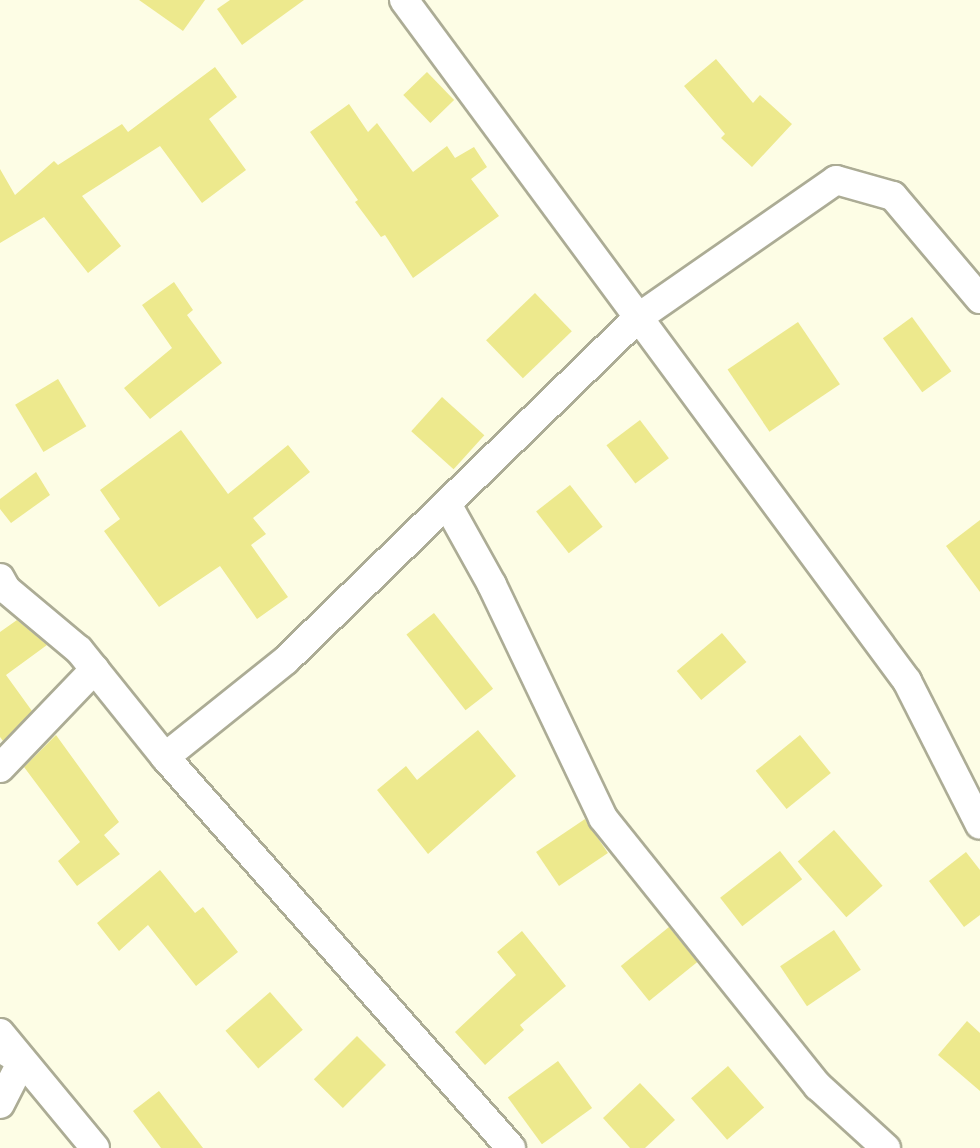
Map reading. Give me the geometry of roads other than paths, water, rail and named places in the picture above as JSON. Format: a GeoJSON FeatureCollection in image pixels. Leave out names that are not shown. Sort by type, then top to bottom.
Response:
{"type":"FeatureCollection","features":[{"type":"Feature","properties":{"kind":"street"},"geometry":{"type":"LineString","coordinates":[[404,0],[907,681],[980,825]]}},
{"type":"Feature","properties":{"kind":"street"},"geometry":{"type":"LineString","coordinates":[[165,757],[286,660],[639,317],[836,180],[893,196],[980,299]]}},
{"type":"Feature","properties":{"kind":"street"},"geometry":{"type":"LineString","coordinates":[[447,504],[492,585],[603,818],[818,1086],[886,1148]]}},
{"type":"Feature","properties":{"kind":"street"},"geometry":{"type":"LineString","coordinates":[[0,578],[6,589],[79,650],[165,757],[510,1148]]}},
{"type":"Feature","properties":{"kind":"street"},"geometry":{"type":"LineString","coordinates":[[0,768],[95,669]]}},
{"type":"Feature","properties":{"kind":"street"},"geometry":{"type":"LineString","coordinates":[[0,1033],[11,1054],[95,1148]]}},
{"type":"Feature","properties":{"kind":"street"},"geometry":{"type":"LineString","coordinates":[[0,1104],[11,1054]]}}]}
